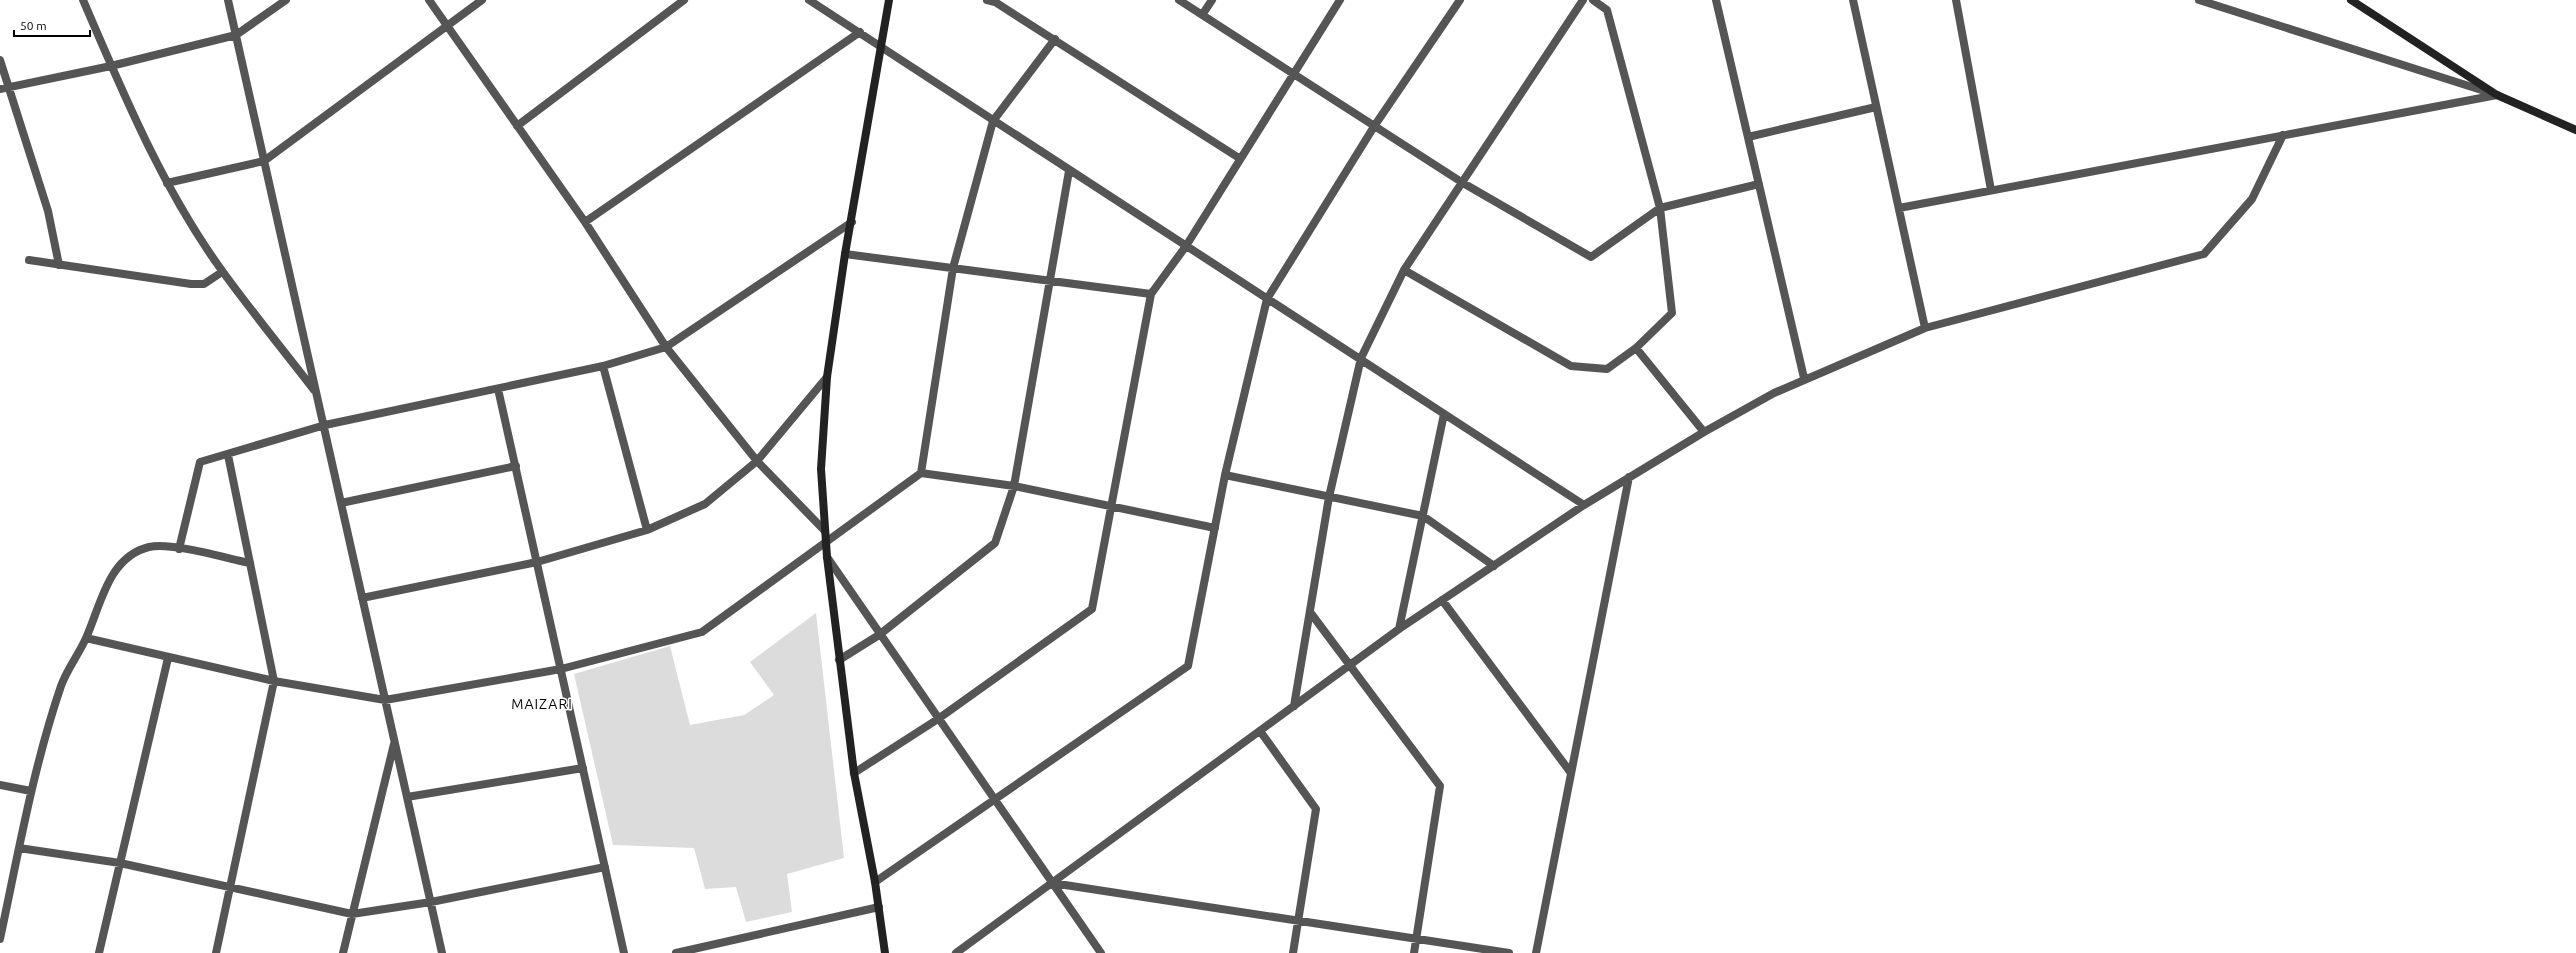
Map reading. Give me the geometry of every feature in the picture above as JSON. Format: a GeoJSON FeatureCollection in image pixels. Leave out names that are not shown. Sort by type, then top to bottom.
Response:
{"type":"FeatureCollection","features":[{"type":"Feature","properties":{"kind":"main road"},"geometry":{"type":"LineString","coordinates":[[885,953],[875,882],[854,773],[839,660],[827,557],[821,469],[827,377],[845,254],[852,222],[889,0]]}},
{"type":"Feature","properties":{"kind":"main road"},"geometry":{"type":"LineString","coordinates":[[2351,0],[2497,95],[2576,130]]}},
{"type":"Feature","properties":{"kind":"street"},"geometry":{"type":"LineString","coordinates":[[83,0],[111,66],[167,182],[222,272],[316,392]]}},
{"type":"Feature","properties":{"kind":"street"},"geometry":{"type":"LineString","coordinates":[[228,0],[316,392],[325,425],[362,598],[442,953]]}},
{"type":"Feature","properties":{"kind":"street"},"geometry":{"type":"LineString","coordinates":[[0,89],[111,66],[236,35],[286,0]]}},
{"type":"Feature","properties":{"kind":"street"},"geometry":{"type":"LineString","coordinates":[[429,0],[446,27],[585,222],[666,347],[757,461],[825,531]]}},
{"type":"Feature","properties":{"kind":"street"},"geometry":{"type":"LineString","coordinates":[[167,182],[264,161],[482,0]]}},
{"type":"Feature","properties":{"kind":"street"},"geometry":{"type":"LineString","coordinates":[[517,126],[684,0]]}},
{"type":"Feature","properties":{"kind":"street"},"geometry":{"type":"LineString","coordinates":[[809,0],[1584,505]]}},
{"type":"Feature","properties":{"kind":"street"},"geometry":{"type":"LineString","coordinates":[[987,0],[995,2],[1055,39],[1239,158]]}},
{"type":"Feature","properties":{"kind":"street"},"geometry":{"type":"LineString","coordinates":[[1179,0],[1293,72],[1463,183],[1590,257],[1660,208],[1759,184]]}},
{"type":"Feature","properties":{"kind":"street"},"geometry":{"type":"LineString","coordinates":[[1202,14],[1212,0]]}},
{"type":"Feature","properties":{"kind":"street"},"geometry":{"type":"LineString","coordinates":[[854,773],[938,719],[1092,609],[1151,294],[1186,246],[1239,158],[1340,0]]}},
{"type":"Feature","properties":{"kind":"street"},"geometry":{"type":"LineString","coordinates":[[875,882],[996,801],[1188,666],[1225,475],[1267,299],[1375,125],[1460,0]]}},
{"type":"Feature","properties":{"kind":"street"},"geometry":{"type":"LineString","coordinates":[[1294,706],[1329,497],[1360,358],[1404,270],[1583,0]]}},
{"type":"Feature","properties":{"kind":"street"},"geometry":{"type":"LineString","coordinates":[[1404,270],[1571,366],[1607,369],[1636,348],[1672,313],[1660,208],[1607,10],[1593,0]]}},
{"type":"Feature","properties":{"kind":"street"},"geometry":{"type":"LineString","coordinates":[[1716,0],[1804,378]]}},
{"type":"Feature","properties":{"kind":"street"},"geometry":{"type":"LineString","coordinates":[[1853,0],[1925,328]]}},
{"type":"Feature","properties":{"kind":"street"},"geometry":{"type":"LineString","coordinates":[[1956,0],[1991,190]]}},
{"type":"Feature","properties":{"kind":"street"},"geometry":{"type":"LineString","coordinates":[[2199,0],[2497,95]]}},
{"type":"Feature","properties":{"kind":"street"},"geometry":{"type":"LineString","coordinates":[[585,222],[860,32]]}},
{"type":"Feature","properties":{"kind":"street"},"geometry":{"type":"LineString","coordinates":[[86,638],[168,658],[274,680],[385,700],[561,669],[702,632],[826,544],[921,473],[953,268],[993,121],[1055,39]]}},
{"type":"Feature","properties":{"kind":"street"},"geometry":{"type":"LineString","coordinates":[[0,60],[10,87],[48,211],[59,265]]}},
{"type":"Feature","properties":{"kind":"street"},"geometry":{"type":"LineString","coordinates":[[1899,208],[2497,95]]}},
{"type":"Feature","properties":{"kind":"street"},"geometry":{"type":"LineString","coordinates":[[1748,137],[1876,107]]}},
{"type":"Feature","properties":{"kind":"street"},"geometry":{"type":"LineString","coordinates":[[956,953],[1399,629],[1584,505],[1704,432],[1804,378],[1925,328],[2204,254],[2252,199],[2283,135]]}},
{"type":"Feature","properties":{"kind":"street"},"geometry":{"type":"LineString","coordinates":[[839,660],[879,635],[995,543],[1014,486],[1069,170]]}},
{"type":"Feature","properties":{"kind":"street"},"geometry":{"type":"LineString","coordinates":[[179,549],[200,462],[228,455],[325,425],[603,366],[666,347],[852,222]]}},
{"type":"Feature","properties":{"kind":"street"},"geometry":{"type":"LineString","coordinates":[[845,254],[1049,279],[1151,294]]}},
{"type":"Feature","properties":{"kind":"street"},"geometry":{"type":"LineString","coordinates":[[29,260],[191,284],[204,284],[222,272]]}},
{"type":"Feature","properties":{"kind":"street"},"geometry":{"type":"LineString","coordinates":[[1636,348],[1704,432]]}},
{"type":"Feature","properties":{"kind":"street"},"geometry":{"type":"LineString","coordinates":[[603,366],[647,530]]}},
{"type":"Feature","properties":{"kind":"street"},"geometry":{"type":"LineString","coordinates":[[362,598],[537,562],[647,530],[705,504],[757,461],[827,377]]}},
{"type":"Feature","properties":{"kind":"street"},"geometry":{"type":"LineString","coordinates":[[498,389],[624,953]]}},
{"type":"Feature","properties":{"kind":"street"},"geometry":{"type":"LineString","coordinates":[[1399,629],[1424,516],[1444,414]]}},
{"type":"Feature","properties":{"kind":"street"},"geometry":{"type":"LineString","coordinates":[[216,953],[274,680],[228,455]]}},
{"type":"Feature","properties":{"kind":"street"},"geometry":{"type":"LineString","coordinates":[[341,503],[516,466]]}},
{"type":"Feature","properties":{"kind":"street"},"geometry":{"type":"LineString","coordinates":[[921,473],[1014,486],[1112,505],[1215,528]]}},
{"type":"Feature","properties":{"kind":"street"},"geometry":{"type":"LineString","coordinates":[[1225,475],[1424,516],[1494,566]]}},
{"type":"Feature","properties":{"kind":"street"},"geometry":{"type":"LineString","coordinates":[[1536,953],[1630,478]]}},
{"type":"Feature","properties":{"kind":"street"},"geometry":{"type":"LineString","coordinates":[[0,939],[31,791],[61,685],[86,638],[112,574],[130,555],[149,547],[179,549],[250,563]]}},
{"type":"Feature","properties":{"kind":"street"},"geometry":{"type":"LineString","coordinates":[[827,557],[879,635],[1101,953]]}},
{"type":"Feature","properties":{"kind":"street"},"geometry":{"type":"LineString","coordinates":[[1442,600],[1571,773]]}},
{"type":"Feature","properties":{"kind":"street"},"geometry":{"type":"LineString","coordinates":[[1310,612],[1440,786],[1414,953]]}},
{"type":"Feature","properties":{"kind":"street"},"geometry":{"type":"LineString","coordinates":[[99,953],[168,658]]}},
{"type":"Feature","properties":{"kind":"street"},"geometry":{"type":"LineString","coordinates":[[1260,731],[1316,809],[1293,953]]}},
{"type":"Feature","properties":{"kind":"street"},"geometry":{"type":"LineString","coordinates":[[343,953],[395,742]]}},
{"type":"Feature","properties":{"kind":"street"},"geometry":{"type":"LineString","coordinates":[[407,797],[583,768]]}},
{"type":"Feature","properties":{"kind":"street"},"geometry":{"type":"LineString","coordinates":[[0,785],[31,791]]}},
{"type":"Feature","properties":{"kind":"street"},"geometry":{"type":"LineString","coordinates":[[19,848],[120,863],[352,914],[431,902],[605,867]]}},
{"type":"Feature","properties":{"kind":"street"},"geometry":{"type":"LineString","coordinates":[[1052,883],[1509,953]]}},
{"type":"Feature","properties":{"kind":"street"},"geometry":{"type":"LineString","coordinates":[[676,953],[879,907]]}},
{"type":"Feature","properties":{"kind":"shaded area"},"geometry":{"type":"Polygon","coordinates":[[[816,613],[844,858],[787,874],[792,912],[746,922],[736,887],[705,889],[694,848],[613,845],[574,674],[670,646],[690,725],[744,715],[774,695],[750,662],[816,613]]]}},
{"type":"Feature","properties":{"kind":"district","name":"MAIZARI"},"geometry":{"type":"Point","coordinates":[542,704]}}]}
